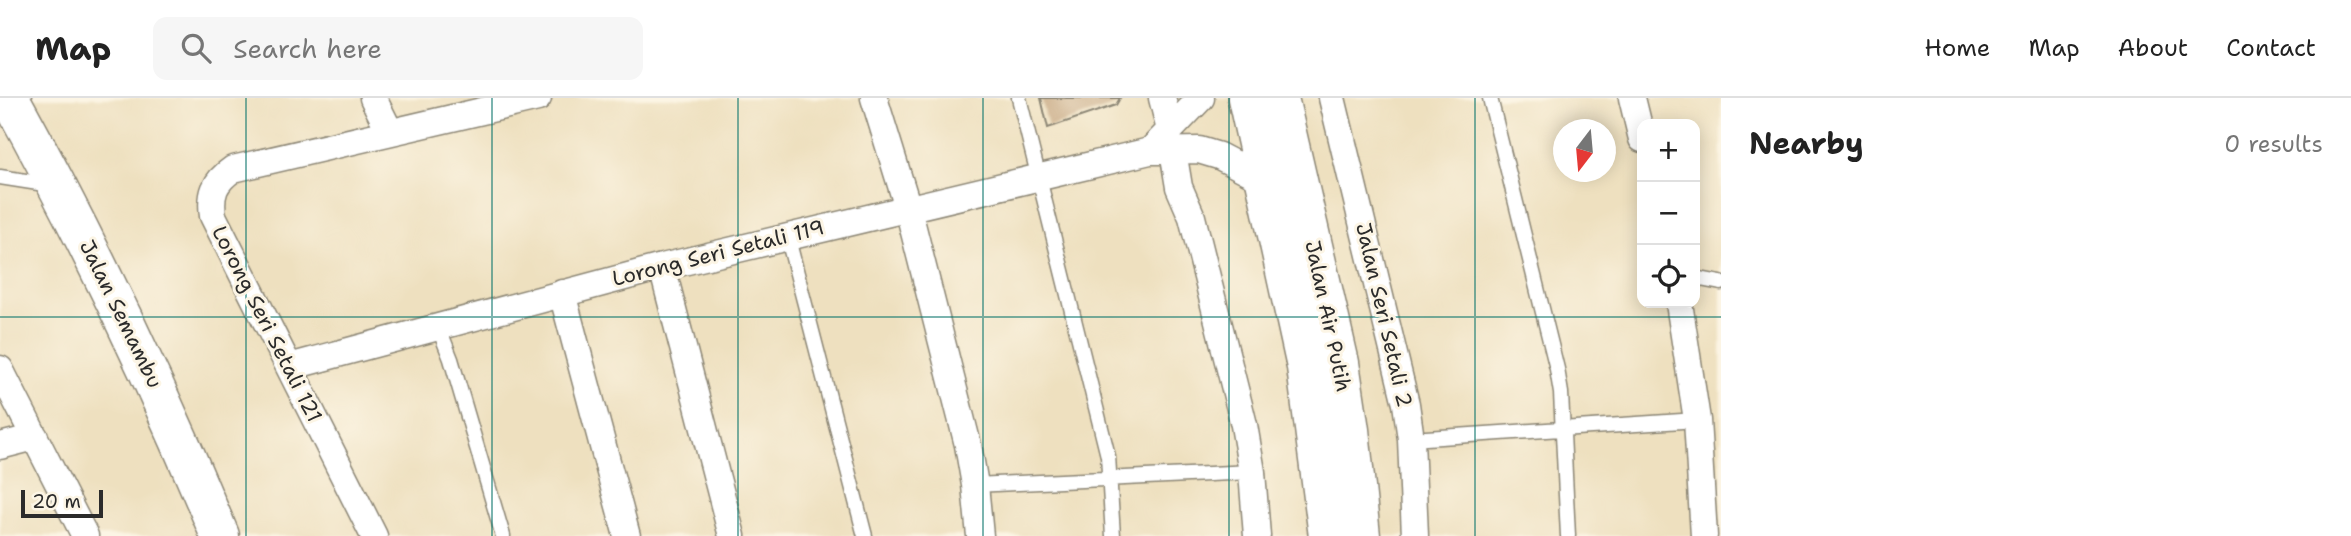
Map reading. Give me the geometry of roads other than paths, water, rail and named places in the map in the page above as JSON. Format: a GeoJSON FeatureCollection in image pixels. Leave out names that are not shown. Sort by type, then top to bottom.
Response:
{"type":"FeatureCollection","features":[{"type":"Feature","properties":{"kind":"street","name":"Jalan Semambu"},"geometry":{"type":"LineString","coordinates":[[10,98],[59,187],[155,385],[220,536]]}},
{"type":"Feature","properties":{"kind":"street"},"geometry":{"type":"LineString","coordinates":[[373,98],[390,132]]}},
{"type":"Feature","properties":{"kind":"street","name":"Lorong Seri Setali 121"},"geometry":{"type":"LineString","coordinates":[[374,536],[214,216],[211,201],[214,188],[221,177],[233,169],[538,98]]}},
{"type":"Feature","properties":{"kind":"street"},"geometry":{"type":"LineString","coordinates":[[874,98],[908,208],[968,445],[980,536]]}},
{"type":"Feature","properties":{"kind":"street"},"geometry":{"type":"LineString","coordinates":[[1162,98],[1164,144],[1192,217],[1244,425],[1252,472],[1257,536]]}},
{"type":"Feature","properties":{"kind":"street"},"geometry":{"type":"LineString","coordinates":[[1164,144],[1202,98]]}},
{"type":"Feature","properties":{"kind":"street","name":"Jalan Air Putih"},"geometry":{"type":"LineString","coordinates":[[1247,98],[1306,367],[1328,536]]}},
{"type":"Feature","properties":{"kind":"street","name":"Jalan Air Putih"},"geometry":{"type":"LineString","coordinates":[[1279,98],[1340,363],[1362,536]]}},
{"type":"Feature","properties":{"kind":"street","name":"Jalan Seri Setali 2"},"geometry":{"type":"LineString","coordinates":[[1332,98],[1406,404],[1411,439],[1415,536]]}},
{"type":"Feature","properties":{"kind":"street"},"geometry":{"type":"LineString","coordinates":[[1633,98],[1638,119]]}},
{"type":"Feature","properties":{"kind":"street","name":"Lorong Seri Setali 119"},"geometry":{"type":"LineString","coordinates":[[289,367],[662,267],[1040,177],[1164,144],[1219,156],[1265,180]]}},
{"type":"Feature","properties":{"kind":"street"},"geometry":{"type":"LineString","coordinates":[[662,267],[732,536]]}},
{"type":"Feature","properties":{"kind":"street"},"geometry":{"type":"LineString","coordinates":[[562,293],[627,536]]}},
{"type":"Feature","properties":{"kind":"street"},"geometry":{"type":"LineString","coordinates":[[1680,308],[1709,422],[1703,536]]}},
{"type":"Feature","properties":{"kind":"street"},"geometry":{"type":"LineString","coordinates":[[0,369],[85,536]]}},
{"type":"Feature","properties":{"kind":"street"},"geometry":{"type":"LineString","coordinates":[[0,446],[35,437]]}},
{"type":"Feature","properties":{"kind":"lane"},"geometry":{"type":"LineString","coordinates":[[1019,98],[1111,477],[1113,536]]}},
{"type":"Feature","properties":{"kind":"lane"},"geometry":{"type":"LineString","coordinates":[[1490,98],[1557,369],[1563,428],[1568,536]]}},
{"type":"Feature","properties":{"kind":"lane"},"geometry":{"type":"LineString","coordinates":[[0,177],[59,187]]}},
{"type":"Feature","properties":{"kind":"lane"},"geometry":{"type":"LineString","coordinates":[[788,235],[865,536]]}},
{"type":"Feature","properties":{"kind":"lane"},"geometry":{"type":"LineString","coordinates":[[1700,279],[1721,283]]}},
{"type":"Feature","properties":{"kind":"lane"},"geometry":{"type":"LineString","coordinates":[[438,326],[451,359],[503,536]]}},
{"type":"Feature","properties":{"kind":"lane"},"geometry":{"type":"LineString","coordinates":[[1411,439],[1563,428],[1709,422]]}},
{"type":"Feature","properties":{"kind":"lane"},"geometry":{"type":"LineString","coordinates":[[975,485],[1252,472]]}}]}
